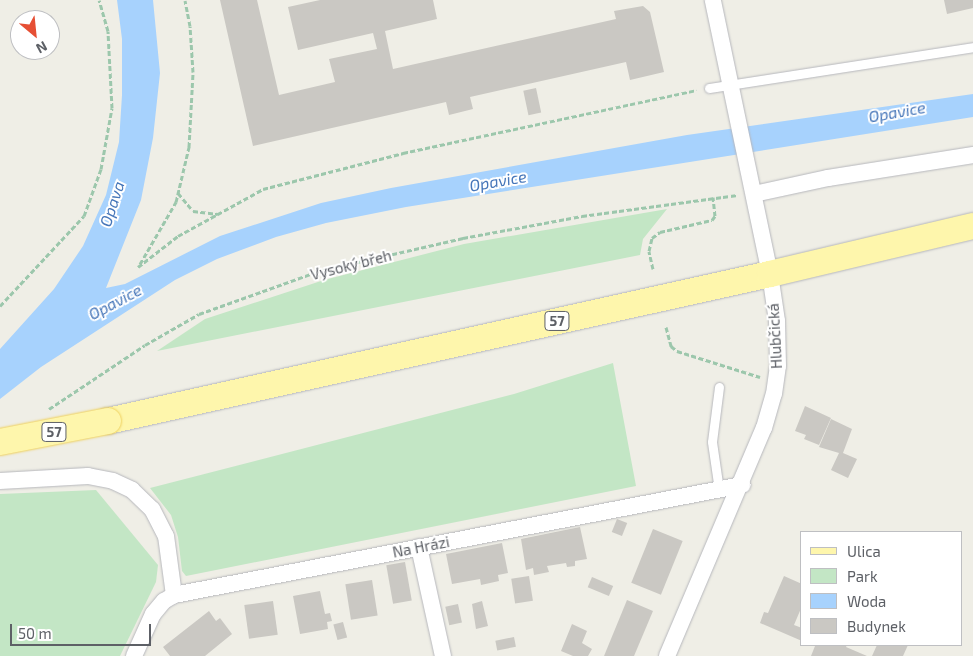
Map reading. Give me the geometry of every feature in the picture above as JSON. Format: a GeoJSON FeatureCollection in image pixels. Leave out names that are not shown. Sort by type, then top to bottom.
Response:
{"type":"FeatureCollection","features":[{"type":"Feature","properties":{"kind":"main road","name":"57"},"geometry":{"type":"LineString","coordinates":[[0,442],[108,421],[770,274],[973,226]]}},
{"type":"Feature","properties":{"kind":"street","name":"Hlubčická"},"geometry":{"type":"LineString","coordinates":[[667,656],[742,485],[764,428],[777,374],[778,329],[770,274],[713,0]]}},
{"type":"Feature","properties":{"kind":"street"},"geometry":{"type":"LineString","coordinates":[[752,187],[828,178],[973,155]]}},
{"type":"Feature","properties":{"kind":"street"},"geometry":{"type":"LineString","coordinates":[[0,481],[88,476],[113,481],[132,490],[152,509],[166,536],[174,595]]}},
{"type":"Feature","properties":{"kind":"street","name":"Na Hrázi"},"geometry":{"type":"LineString","coordinates":[[134,656],[153,614],[164,601],[174,595],[742,485]]}},
{"type":"Feature","properties":{"kind":"street"},"geometry":{"type":"LineString","coordinates":[[419,547],[443,656]]}},
{"type":"Feature","properties":{"kind":"lane"},"geometry":{"type":"LineString","coordinates":[[709,88],[973,47]]}},
{"type":"Feature","properties":{"kind":"lane"},"geometry":{"type":"LineString","coordinates":[[718,387],[712,442],[719,490]]}},
{"type":"Feature","properties":{"kind":"path"},"geometry":{"type":"LineString","coordinates":[[0,306],[84,216],[101,169],[112,108],[108,31],[99,0]]}},
{"type":"Feature","properties":{"kind":"path"},"geometry":{"type":"LineString","coordinates":[[186,0],[193,72],[189,147],[176,202],[138,267],[178,236],[264,189],[322,172],[403,152],[709,88]]}},
{"type":"Feature","properties":{"kind":"path","name":"Vysoký břeh"},"geometry":{"type":"LineString","coordinates":[[42,414],[145,345],[199,314],[319,271],[463,238],[582,216],[713,198],[752,187]]}},
{"type":"Feature","properties":{"kind":"path"},"geometry":{"type":"LineString","coordinates":[[178,193],[193,211],[218,214]]}},
{"type":"Feature","properties":{"kind":"path"},"geometry":{"type":"LineString","coordinates":[[653,269],[649,251],[652,238],[660,232],[712,220],[715,216],[713,198]]}},
{"type":"Feature","properties":{"kind":"green space"},"geometry":{"type":"Polygon","coordinates":[[[667,209],[643,239],[640,255],[157,351],[205,319],[324,280],[464,244],[667,209]]]}},
{"type":"Feature","properties":{"kind":"green space"},"geometry":{"type":"Polygon","coordinates":[[[613,363],[636,486],[186,576],[182,571],[178,537],[171,515],[150,488],[514,394],[613,363]]]}},
{"type":"Feature","properties":{"kind":"green space"},"geometry":{"type":"Polygon","coordinates":[[[96,490],[158,565],[156,582],[120,656],[0,656],[0,494],[96,490]]]}},
{"type":"Feature","properties":{"kind":"water"},"geometry":{"type":"Polygon","coordinates":[[[117,0],[153,0],[160,73],[153,138],[141,200],[106,288],[125,284],[220,236],[321,203],[391,188],[687,135],[973,94],[973,117],[406,207],[326,223],[276,237],[217,259],[175,280],[41,367],[0,399],[0,349],[54,289],[83,246],[106,195],[119,142],[122,95],[122,39],[117,0]]]}},
{"type":"Feature","properties":{"kind":"building"},"geometry":{"type":"Polygon","coordinates":[[[220,0],[257,0],[279,95],[335,82],[329,59],[377,49],[373,33],[298,50],[288,7],[320,0],[433,0],[437,19],[385,31],[393,69],[616,19],[614,11],[643,6],[650,12],[664,72],[630,80],[626,62],[470,97],[473,109],[449,115],[446,102],[253,146],[220,0]]]}},
{"type":"Feature","properties":{"kind":"building"},"geometry":{"type":"Polygon","coordinates":[[[944,0],[973,0],[973,8],[947,14],[944,0]]]}},
{"type":"Feature","properties":{"kind":"building"},"geometry":{"type":"Polygon","coordinates":[[[536,88],[541,112],[528,115],[523,91],[536,88]]]}},
{"type":"Feature","properties":{"kind":"building"},"geometry":{"type":"Polygon","coordinates":[[[805,406],[831,418],[819,445],[804,439],[806,435],[795,431],[805,406]]]}},
{"type":"Feature","properties":{"kind":"building"},"geometry":{"type":"Polygon","coordinates":[[[831,419],[852,429],[843,453],[857,459],[848,478],[831,470],[839,453],[819,447],[831,419]]]}},
{"type":"Feature","properties":{"kind":"building"},"geometry":{"type":"Polygon","coordinates":[[[617,519],[627,523],[622,536],[612,532],[617,519]]]}},
{"type":"Feature","properties":{"kind":"building"},"geometry":{"type":"Polygon","coordinates":[[[580,527],[587,559],[575,561],[575,566],[567,567],[566,563],[547,566],[549,572],[534,575],[533,568],[526,570],[521,539],[580,527]]]}},
{"type":"Feature","properties":{"kind":"building"},"geometry":{"type":"Polygon","coordinates":[[[653,529],[683,541],[661,595],[631,583],[653,529]]]}},
{"type":"Feature","properties":{"kind":"building"},"geometry":{"type":"Polygon","coordinates":[[[502,543],[508,573],[498,575],[499,581],[481,585],[480,579],[452,584],[446,554],[502,543]]]}},
{"type":"Feature","properties":{"kind":"building"},"geometry":{"type":"Polygon","coordinates":[[[405,562],[412,600],[393,604],[386,565],[405,562]]]}},
{"type":"Feature","properties":{"kind":"building"},"geometry":{"type":"Polygon","coordinates":[[[529,576],[533,601],[515,604],[511,579],[529,576]]]}},
{"type":"Feature","properties":{"kind":"building"},"geometry":{"type":"Polygon","coordinates":[[[784,576],[800,583],[800,611],[794,625],[800,627],[800,640],[760,623],[764,612],[768,613],[784,576]]]}},
{"type":"Feature","properties":{"kind":"building"},"geometry":{"type":"Polygon","coordinates":[[[592,577],[613,586],[609,596],[588,587],[592,577]]]}},
{"type":"Feature","properties":{"kind":"building"},"geometry":{"type":"Polygon","coordinates":[[[372,580],[378,616],[351,620],[345,584],[372,580]]]}},
{"type":"Feature","properties":{"kind":"building"},"geometry":{"type":"Polygon","coordinates":[[[320,591],[325,614],[330,613],[332,621],[327,622],[328,629],[300,634],[293,596],[320,591]]]}},
{"type":"Feature","properties":{"kind":"building"},"geometry":{"type":"Polygon","coordinates":[[[627,600],[653,611],[634,656],[604,656],[627,600]]]}},
{"type":"Feature","properties":{"kind":"building"},"geometry":{"type":"Polygon","coordinates":[[[273,601],[278,635],[249,639],[244,605],[273,601]]]}},
{"type":"Feature","properties":{"kind":"building"},"geometry":{"type":"Polygon","coordinates":[[[482,601],[488,626],[476,629],[472,604],[482,601]]]}},
{"type":"Feature","properties":{"kind":"building"},"geometry":{"type":"Polygon","coordinates":[[[458,604],[462,623],[449,625],[445,607],[458,604]]]}},
{"type":"Feature","properties":{"kind":"building"},"geometry":{"type":"Polygon","coordinates":[[[209,611],[216,621],[220,618],[232,634],[205,656],[170,656],[163,647],[209,611]]]}},
{"type":"Feature","properties":{"kind":"building"},"geometry":{"type":"Polygon","coordinates":[[[343,622],[347,637],[337,640],[333,625],[343,622]]]}},
{"type":"Feature","properties":{"kind":"building"},"geometry":{"type":"Polygon","coordinates":[[[572,624],[587,631],[582,643],[592,649],[588,656],[573,656],[561,651],[572,624]]]}},
{"type":"Feature","properties":{"kind":"building"},"geometry":{"type":"Polygon","coordinates":[[[514,637],[516,647],[497,650],[495,641],[514,637]]]}},
{"type":"Feature","properties":{"kind":"building"},"geometry":{"type":"Polygon","coordinates":[[[815,646],[846,646],[867,656],[811,656],[815,646]]]}},
{"type":"Feature","properties":{"kind":"building"},"geometry":{"type":"Polygon","coordinates":[[[877,646],[908,646],[903,656],[872,656],[877,646]]]}},
{"type":"Feature","properties":{"kind":"water label","name":"Opavice"},"geometry":{"type":"Point","coordinates":[897,112]}},
{"type":"Feature","properties":{"kind":"water label","name":"Opavice"},"geometry":{"type":"Point","coordinates":[498,181]}},
{"type":"Feature","properties":{"kind":"water label","name":"Opava"},"geometry":{"type":"Point","coordinates":[112,204]}},
{"type":"Feature","properties":{"kind":"water label","name":"Opavice"},"geometry":{"type":"Point","coordinates":[115,302]}}]}
